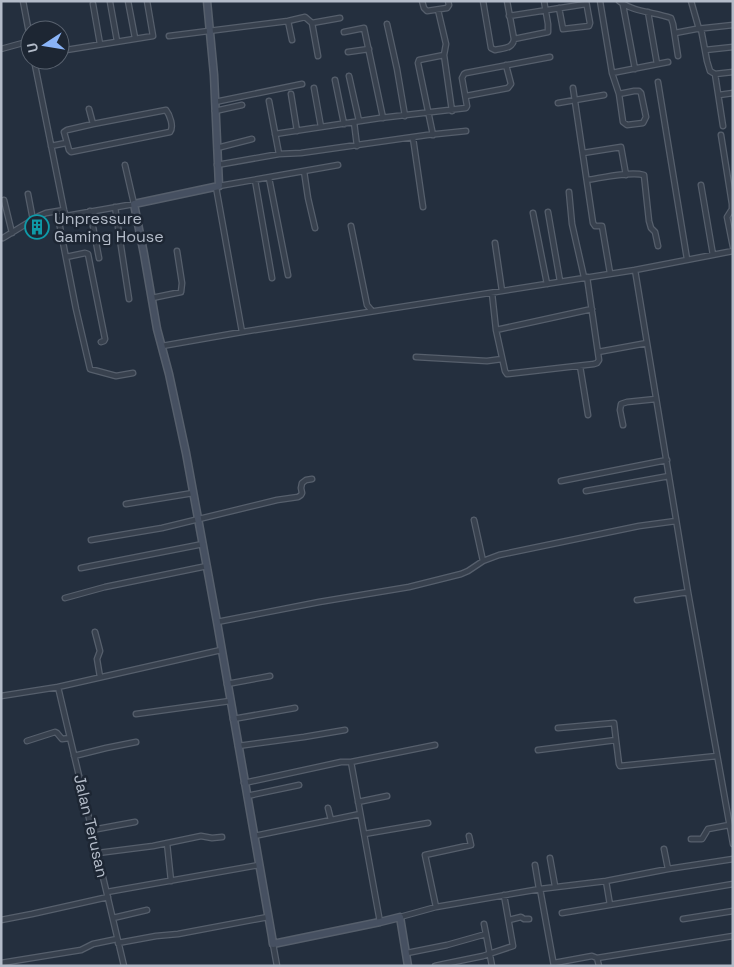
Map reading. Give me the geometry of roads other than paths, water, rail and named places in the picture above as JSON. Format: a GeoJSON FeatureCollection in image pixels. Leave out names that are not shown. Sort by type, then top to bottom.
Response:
{"type":"FeatureCollection","features":[{"type":"Feature","properties":{"kind":"street"},"geometry":{"type":"LineString","coordinates":[[23,1],[26,20]]}},
{"type":"Feature","properties":{"kind":"street"},"geometry":{"type":"LineString","coordinates":[[128,1],[135,38]]}},
{"type":"Feature","properties":{"kind":"street"},"geometry":{"type":"LineString","coordinates":[[70,49],[153,36],[147,1]]}},
{"type":"Feature","properties":{"kind":"street"},"geometry":{"type":"LineString","coordinates":[[207,1],[215,102],[217,186],[242,332]]}},
{"type":"Feature","properties":{"kind":"street"},"geometry":{"type":"LineString","coordinates":[[422,1],[427,11],[448,7],[448,1]]}},
{"type":"Feature","properties":{"kind":"street"},"geometry":{"type":"LineString","coordinates":[[483,1],[491,48],[494,50],[510,47],[513,44],[514,39],[507,1]]}},
{"type":"Feature","properties":{"kind":"street"},"geometry":{"type":"LineString","coordinates":[[514,39],[548,32],[544,1]]}},
{"type":"Feature","properties":{"kind":"street"},"geometry":{"type":"LineString","coordinates":[[564,1],[565,7]]}},
{"type":"Feature","properties":{"kind":"street"},"geometry":{"type":"LineString","coordinates":[[600,1],[612,73],[619,94],[624,124],[643,123],[646,117],[641,93],[637,90],[619,94]]}},
{"type":"Feature","properties":{"kind":"street"},"geometry":{"type":"LineString","coordinates":[[691,1],[710,71],[715,74],[733,72]]}},
{"type":"Feature","properties":{"kind":"street"},"geometry":{"type":"LineString","coordinates":[[110,2],[117,41]]}},
{"type":"Feature","properties":{"kind":"street"},"geometry":{"type":"LineString","coordinates":[[509,16],[586,3],[590,25],[564,30],[562,28],[559,8]]}},
{"type":"Feature","properties":{"kind":"street"},"geometry":{"type":"LineString","coordinates":[[621,3],[635,69]]}},
{"type":"Feature","properties":{"kind":"street"},"geometry":{"type":"LineString","coordinates":[[621,3],[671,18],[678,56]]}},
{"type":"Feature","properties":{"kind":"street"},"geometry":{"type":"LineString","coordinates":[[93,4],[100,44]]}},
{"type":"Feature","properties":{"kind":"street"},"geometry":{"type":"LineString","coordinates":[[438,10],[446,44],[444,55],[452,111]]}},
{"type":"Feature","properties":{"kind":"street"},"geometry":{"type":"LineString","coordinates":[[648,12],[657,64]]}},
{"type":"Feature","properties":{"kind":"street"},"geometry":{"type":"LineString","coordinates":[[169,36],[288,21],[305,17],[312,23],[318,56]]}},
{"type":"Feature","properties":{"kind":"street"},"geometry":{"type":"LineString","coordinates":[[312,23],[340,18]]}},
{"type":"Feature","properties":{"kind":"street"},"geometry":{"type":"LineString","coordinates":[[288,21],[292,40]]}},
{"type":"Feature","properties":{"kind":"street"},"geometry":{"type":"LineString","coordinates":[[387,24],[406,116]]}},
{"type":"Feature","properties":{"kind":"street"},"geometry":{"type":"LineString","coordinates":[[675,34],[733,25]]}},
{"type":"Feature","properties":{"kind":"street"},"geometry":{"type":"LineString","coordinates":[[344,32],[364,28],[383,118]]}},
{"type":"Feature","properties":{"kind":"street"},"geometry":{"type":"LineString","coordinates":[[1,49],[20,43]]}},
{"type":"Feature","properties":{"kind":"street"},"geometry":{"type":"LineString","coordinates":[[705,50],[733,47]]}},
{"type":"Feature","properties":{"kind":"street"},"geometry":{"type":"LineString","coordinates":[[348,52],[369,49]]}},
{"type":"Feature","properties":{"kind":"street"},"geometry":{"type":"LineString","coordinates":[[433,135],[418,62],[419,60],[444,55]]}},
{"type":"Feature","properties":{"kind":"street"},"geometry":{"type":"LineString","coordinates":[[275,134],[467,108],[462,78],[464,74],[550,57]]}},
{"type":"Feature","properties":{"kind":"street"},"geometry":{"type":"LineString","coordinates":[[612,73],[668,62]]}},
{"type":"Feature","properties":{"kind":"street"},"geometry":{"type":"LineString","coordinates":[[466,96],[508,88],[510,84],[506,65]]}},
{"type":"Feature","properties":{"kind":"street"},"geometry":{"type":"LineString","coordinates":[[36,70],[66,216]]}},
{"type":"Feature","properties":{"kind":"street"},"geometry":{"type":"LineString","coordinates":[[715,74],[723,126]]}},
{"type":"Feature","properties":{"kind":"street"},"geometry":{"type":"LineString","coordinates":[[349,76],[356,122],[357,146]]}},
{"type":"Feature","properties":{"kind":"street"},"geometry":{"type":"LineString","coordinates":[[335,80],[344,124]]}},
{"type":"Feature","properties":{"kind":"street"},"geometry":{"type":"LineString","coordinates":[[658,82],[687,259]]}},
{"type":"Feature","properties":{"kind":"street"},"geometry":{"type":"LineString","coordinates":[[215,102],[302,84]]}},
{"type":"Feature","properties":{"kind":"street"},"geometry":{"type":"LineString","coordinates":[[314,88],[321,127]]}},
{"type":"Feature","properties":{"kind":"street"},"geometry":{"type":"LineString","coordinates":[[573,88],[593,224],[602,226],[610,273]]}},
{"type":"Feature","properties":{"kind":"street"},"geometry":{"type":"LineString","coordinates":[[719,95],[733,93]]}},
{"type":"Feature","properties":{"kind":"street"},"geometry":{"type":"LineString","coordinates":[[291,94],[298,131]]}},
{"type":"Feature","properties":{"kind":"street"},"geometry":{"type":"LineString","coordinates":[[558,103],[604,94]]}},
{"type":"Feature","properties":{"kind":"street"},"geometry":{"type":"LineString","coordinates":[[269,101],[279,154]]}},
{"type":"Feature","properties":{"kind":"street"},"geometry":{"type":"LineString","coordinates":[[215,111],[242,105]]}},
{"type":"Feature","properties":{"kind":"street"},"geometry":{"type":"LineString","coordinates":[[89,109],[93,124]]}},
{"type":"Feature","properties":{"kind":"street"},"geometry":{"type":"LineString","coordinates":[[166,110],[169,113],[172,128],[170,132],[71,152],[66,143],[65,131],[166,110]]}},
{"type":"Feature","properties":{"kind":"street"},"geometry":{"type":"LineString","coordinates":[[217,165],[279,154],[301,153],[466,131]]}},
{"type":"Feature","properties":{"kind":"street"},"geometry":{"type":"LineString","coordinates":[[721,135],[732,204],[732,209],[727,217],[733,247]]}},
{"type":"Feature","properties":{"kind":"street"},"geometry":{"type":"LineString","coordinates":[[413,138],[423,206]]}},
{"type":"Feature","properties":{"kind":"street"},"geometry":{"type":"LineString","coordinates":[[217,148],[252,139]]}},
{"type":"Feature","properties":{"kind":"street"},"geometry":{"type":"LineString","coordinates":[[51,146],[66,143]]}},
{"type":"Feature","properties":{"kind":"street"},"geometry":{"type":"LineString","coordinates":[[583,153],[621,147],[626,175]]}},
{"type":"Feature","properties":{"kind":"street"},"geometry":{"type":"LineString","coordinates":[[125,165],[157,329],[175,397],[203,544],[277,966]]}},
{"type":"Feature","properties":{"kind":"street"},"geometry":{"type":"LineString","coordinates":[[133,373],[116,376],[90,369],[59,222],[66,216],[90,211],[338,165]]}},
{"type":"Feature","properties":{"kind":"street"},"geometry":{"type":"LineString","coordinates":[[304,171],[315,228]]}},
{"type":"Feature","properties":{"kind":"street"},"geometry":{"type":"LineString","coordinates":[[586,180],[626,175],[644,175],[649,221],[655,232],[658,246]]}},
{"type":"Feature","properties":{"kind":"street"},"geometry":{"type":"LineString","coordinates":[[269,178],[288,275]]}},
{"type":"Feature","properties":{"kind":"street"},"geometry":{"type":"LineString","coordinates":[[255,180],[272,278]]}},
{"type":"Feature","properties":{"kind":"street"},"geometry":{"type":"LineString","coordinates":[[701,185],[713,255]]}},
{"type":"Feature","properties":{"kind":"street"},"geometry":{"type":"LineString","coordinates":[[492,293],[496,330],[502,359],[505,371],[509,374],[598,363],[592,309],[572,224],[569,192]]}},
{"type":"Feature","properties":{"kind":"street"},"geometry":{"type":"LineString","coordinates":[[28,194],[33,220]]}},
{"type":"Feature","properties":{"kind":"street"},"geometry":{"type":"LineString","coordinates":[[4,200],[12,233]]}},
{"type":"Feature","properties":{"kind":"street"},"geometry":{"type":"LineString","coordinates":[[115,207],[128,299]]}},
{"type":"Feature","properties":{"kind":"street"},"geometry":{"type":"LineString","coordinates":[[3,238],[39,216],[64,210]]}},
{"type":"Feature","properties":{"kind":"street"},"geometry":{"type":"LineString","coordinates":[[90,211],[99,258]]}},
{"type":"Feature","properties":{"kind":"street"},"geometry":{"type":"LineString","coordinates":[[548,212],[560,281]]}},
{"type":"Feature","properties":{"kind":"street"},"geometry":{"type":"LineString","coordinates":[[533,213],[547,284]]}},
{"type":"Feature","properties":{"kind":"street"},"geometry":{"type":"LineString","coordinates":[[351,226],[367,305],[372,312]]}},
{"type":"Feature","properties":{"kind":"street"},"geometry":{"type":"LineString","coordinates":[[495,244],[502,291]]}},
{"type":"Feature","properties":{"kind":"street"},"geometry":{"type":"LineString","coordinates":[[152,298],[181,292],[182,283],[177,251]]}},
{"type":"Feature","properties":{"kind":"street"},"geometry":{"type":"LineString","coordinates":[[162,346],[635,270],[733,251]]}},
{"type":"Feature","properties":{"kind":"street"},"geometry":{"type":"LineString","coordinates":[[66,257],[88,254],[105,339],[102,342]]}},
{"type":"Feature","properties":{"kind":"street"},"geometry":{"type":"LineString","coordinates":[[635,270],[688,592],[733,844]]}},
{"type":"Feature","properties":{"kind":"street"},"geometry":{"type":"LineString","coordinates":[[496,330],[592,309]]}},
{"type":"Feature","properties":{"kind":"street"},"geometry":{"type":"LineString","coordinates":[[598,352],[646,343]]}},
{"type":"Feature","properties":{"kind":"street"},"geometry":{"type":"LineString","coordinates":[[416,357],[487,361],[502,359]]}},
{"type":"Feature","properties":{"kind":"street"},"geometry":{"type":"LineString","coordinates":[[580,366],[588,415]]}},
{"type":"Feature","properties":{"kind":"street"},"geometry":{"type":"LineString","coordinates":[[623,425],[620,410],[621,404],[656,399]]}},
{"type":"Feature","properties":{"kind":"street"},"geometry":{"type":"LineString","coordinates":[[562,481],[667,460]]}},
{"type":"Feature","properties":{"kind":"street"},"geometry":{"type":"LineString","coordinates":[[586,491],[669,476]]}},
{"type":"Feature","properties":{"kind":"street"},"geometry":{"type":"LineString","coordinates":[[91,540],[162,528],[278,500],[298,497],[302,493],[301,484],[306,480],[312,479]]}},
{"type":"Feature","properties":{"kind":"street"},"geometry":{"type":"LineString","coordinates":[[126,504],[193,493]]}},
{"type":"Feature","properties":{"kind":"street"},"geometry":{"type":"LineString","coordinates":[[474,520],[484,561]]}},
{"type":"Feature","properties":{"kind":"street"},"geometry":{"type":"LineString","coordinates":[[217,622],[319,602],[407,588],[461,574],[499,555],[639,526],[676,521]]}},
{"type":"Feature","properties":{"kind":"street"},"geometry":{"type":"LineString","coordinates":[[81,568],[203,544]]}},
{"type":"Feature","properties":{"kind":"street"},"geometry":{"type":"LineString","coordinates":[[64,598],[105,587],[207,566]]}},
{"type":"Feature","properties":{"kind":"street"},"geometry":{"type":"LineString","coordinates":[[637,600],[688,592]]}},
{"type":"Feature","properties":{"kind":"street"},"geometry":{"type":"LineString","coordinates":[[95,632],[100,651],[97,659],[100,677]]}},
{"type":"Feature","properties":{"kind":"street"},"geometry":{"type":"LineString","coordinates":[[1,696],[58,687],[221,650]]}},
{"type":"Feature","properties":{"kind":"street"},"geometry":{"type":"LineString","coordinates":[[227,684],[270,676]]}},
{"type":"Feature","properties":{"kind":"street","name":"Jalan Terusan"},"geometry":{"type":"LineString","coordinates":[[58,687],[124,966]]}},
{"type":"Feature","properties":{"kind":"street"},"geometry":{"type":"LineString","coordinates":[[136,714],[230,701]]}},
{"type":"Feature","properties":{"kind":"street"},"geometry":{"type":"LineString","coordinates":[[233,719],[295,708]]}},
{"type":"Feature","properties":{"kind":"street"},"geometry":{"type":"LineString","coordinates":[[558,728],[614,723],[620,766],[717,756]]}},
{"type":"Feature","properties":{"kind":"street"},"geometry":{"type":"LineString","coordinates":[[238,746],[344,730]]}},
{"type":"Feature","properties":{"kind":"street"},"geometry":{"type":"LineString","coordinates":[[27,741],[55,732],[63,739],[70,738]]}},
{"type":"Feature","properties":{"kind":"street"},"geometry":{"type":"LineString","coordinates":[[538,750],[616,740]]}},
{"type":"Feature","properties":{"kind":"street"},"geometry":{"type":"LineString","coordinates":[[74,756],[136,742]]}},
{"type":"Feature","properties":{"kind":"street"},"geometry":{"type":"LineString","coordinates":[[244,783],[341,762],[351,762],[435,745]]}},
{"type":"Feature","properties":{"kind":"street"},"geometry":{"type":"LineString","coordinates":[[351,762],[380,922]]}},
{"type":"Feature","properties":{"kind":"street"},"geometry":{"type":"LineString","coordinates":[[247,796],[299,785]]}},
{"type":"Feature","properties":{"kind":"street"},"geometry":{"type":"LineString","coordinates":[[358,802],[387,796]]}},
{"type":"Feature","properties":{"kind":"street"},"geometry":{"type":"LineString","coordinates":[[328,808],[331,820]]}},
{"type":"Feature","properties":{"kind":"street"},"geometry":{"type":"LineString","coordinates":[[254,836],[360,814]]}},
{"type":"Feature","properties":{"kind":"street"},"geometry":{"type":"LineString","coordinates":[[92,830],[135,822]]}},
{"type":"Feature","properties":{"kind":"street"},"geometry":{"type":"LineString","coordinates":[[364,834],[428,823]]}},
{"type":"Feature","properties":{"kind":"street"},"geometry":{"type":"LineString","coordinates":[[691,839],[702,839],[708,829],[729,825]]}},
{"type":"Feature","properties":{"kind":"street"},"geometry":{"type":"LineString","coordinates":[[98,853],[201,836],[222,837]]}},
{"type":"Feature","properties":{"kind":"street"},"geometry":{"type":"LineString","coordinates":[[436,907],[425,855],[471,845],[470,836]]}},
{"type":"Feature","properties":{"kind":"street"},"geometry":{"type":"LineString","coordinates":[[167,843],[171,881]]}},
{"type":"Feature","properties":{"kind":"street"},"geometry":{"type":"LineString","coordinates":[[664,849],[668,869]]}},
{"type":"Feature","properties":{"kind":"street"},"geometry":{"type":"LineString","coordinates":[[550,858],[555,886]]}},
{"type":"Feature","properties":{"kind":"street"},"geometry":{"type":"LineString","coordinates":[[273,944],[380,922],[436,907],[555,886],[606,880],[733,859]]}},
{"type":"Feature","properties":{"kind":"street"},"geometry":{"type":"LineString","coordinates":[[1,920],[171,881],[259,865]]}},
{"type":"Feature","properties":{"kind":"street"},"geometry":{"type":"LineString","coordinates":[[535,865],[554,964],[592,956],[597,958],[733,936]]}},
{"type":"Feature","properties":{"kind":"street"},"geometry":{"type":"LineString","coordinates":[[606,880],[610,905]]}},
{"type":"Feature","properties":{"kind":"street"},"geometry":{"type":"LineString","coordinates":[[562,914],[733,884]]}},
{"type":"Feature","properties":{"kind":"street"},"geometry":{"type":"LineString","coordinates":[[435,966],[473,958],[512,946],[504,895]]}},
{"type":"Feature","properties":{"kind":"street"},"geometry":{"type":"LineString","coordinates":[[113,918],[147,910]]}},
{"type":"Feature","properties":{"kind":"street"},"geometry":{"type":"LineString","coordinates":[[683,919],[733,911]]}},
{"type":"Feature","properties":{"kind":"street"},"geometry":{"type":"LineString","coordinates":[[1,963],[81,950],[93,944],[178,934],[268,917]]}},
{"type":"Feature","properties":{"kind":"street"},"geometry":{"type":"LineString","coordinates":[[400,917],[408,966]]}},
{"type":"Feature","properties":{"kind":"street"},"geometry":{"type":"LineString","coordinates":[[508,920],[520,917],[524,919],[529,918]]}},
{"type":"Feature","properties":{"kind":"street"},"geometry":{"type":"LineString","coordinates":[[484,924],[492,966]]}},
{"type":"Feature","properties":{"kind":"street"},"geometry":{"type":"LineString","coordinates":[[407,953],[486,934]]}},
{"type":"Feature","properties":{"kind":"street"},"geometry":{"type":"LineString","coordinates":[[597,958],[599,966]]}},
{"type":"Feature","properties":{"kind":"place","name":"Unpressure Gaming House"},"geometry":{"type":"Point","coordinates":[37,227]}}]}
